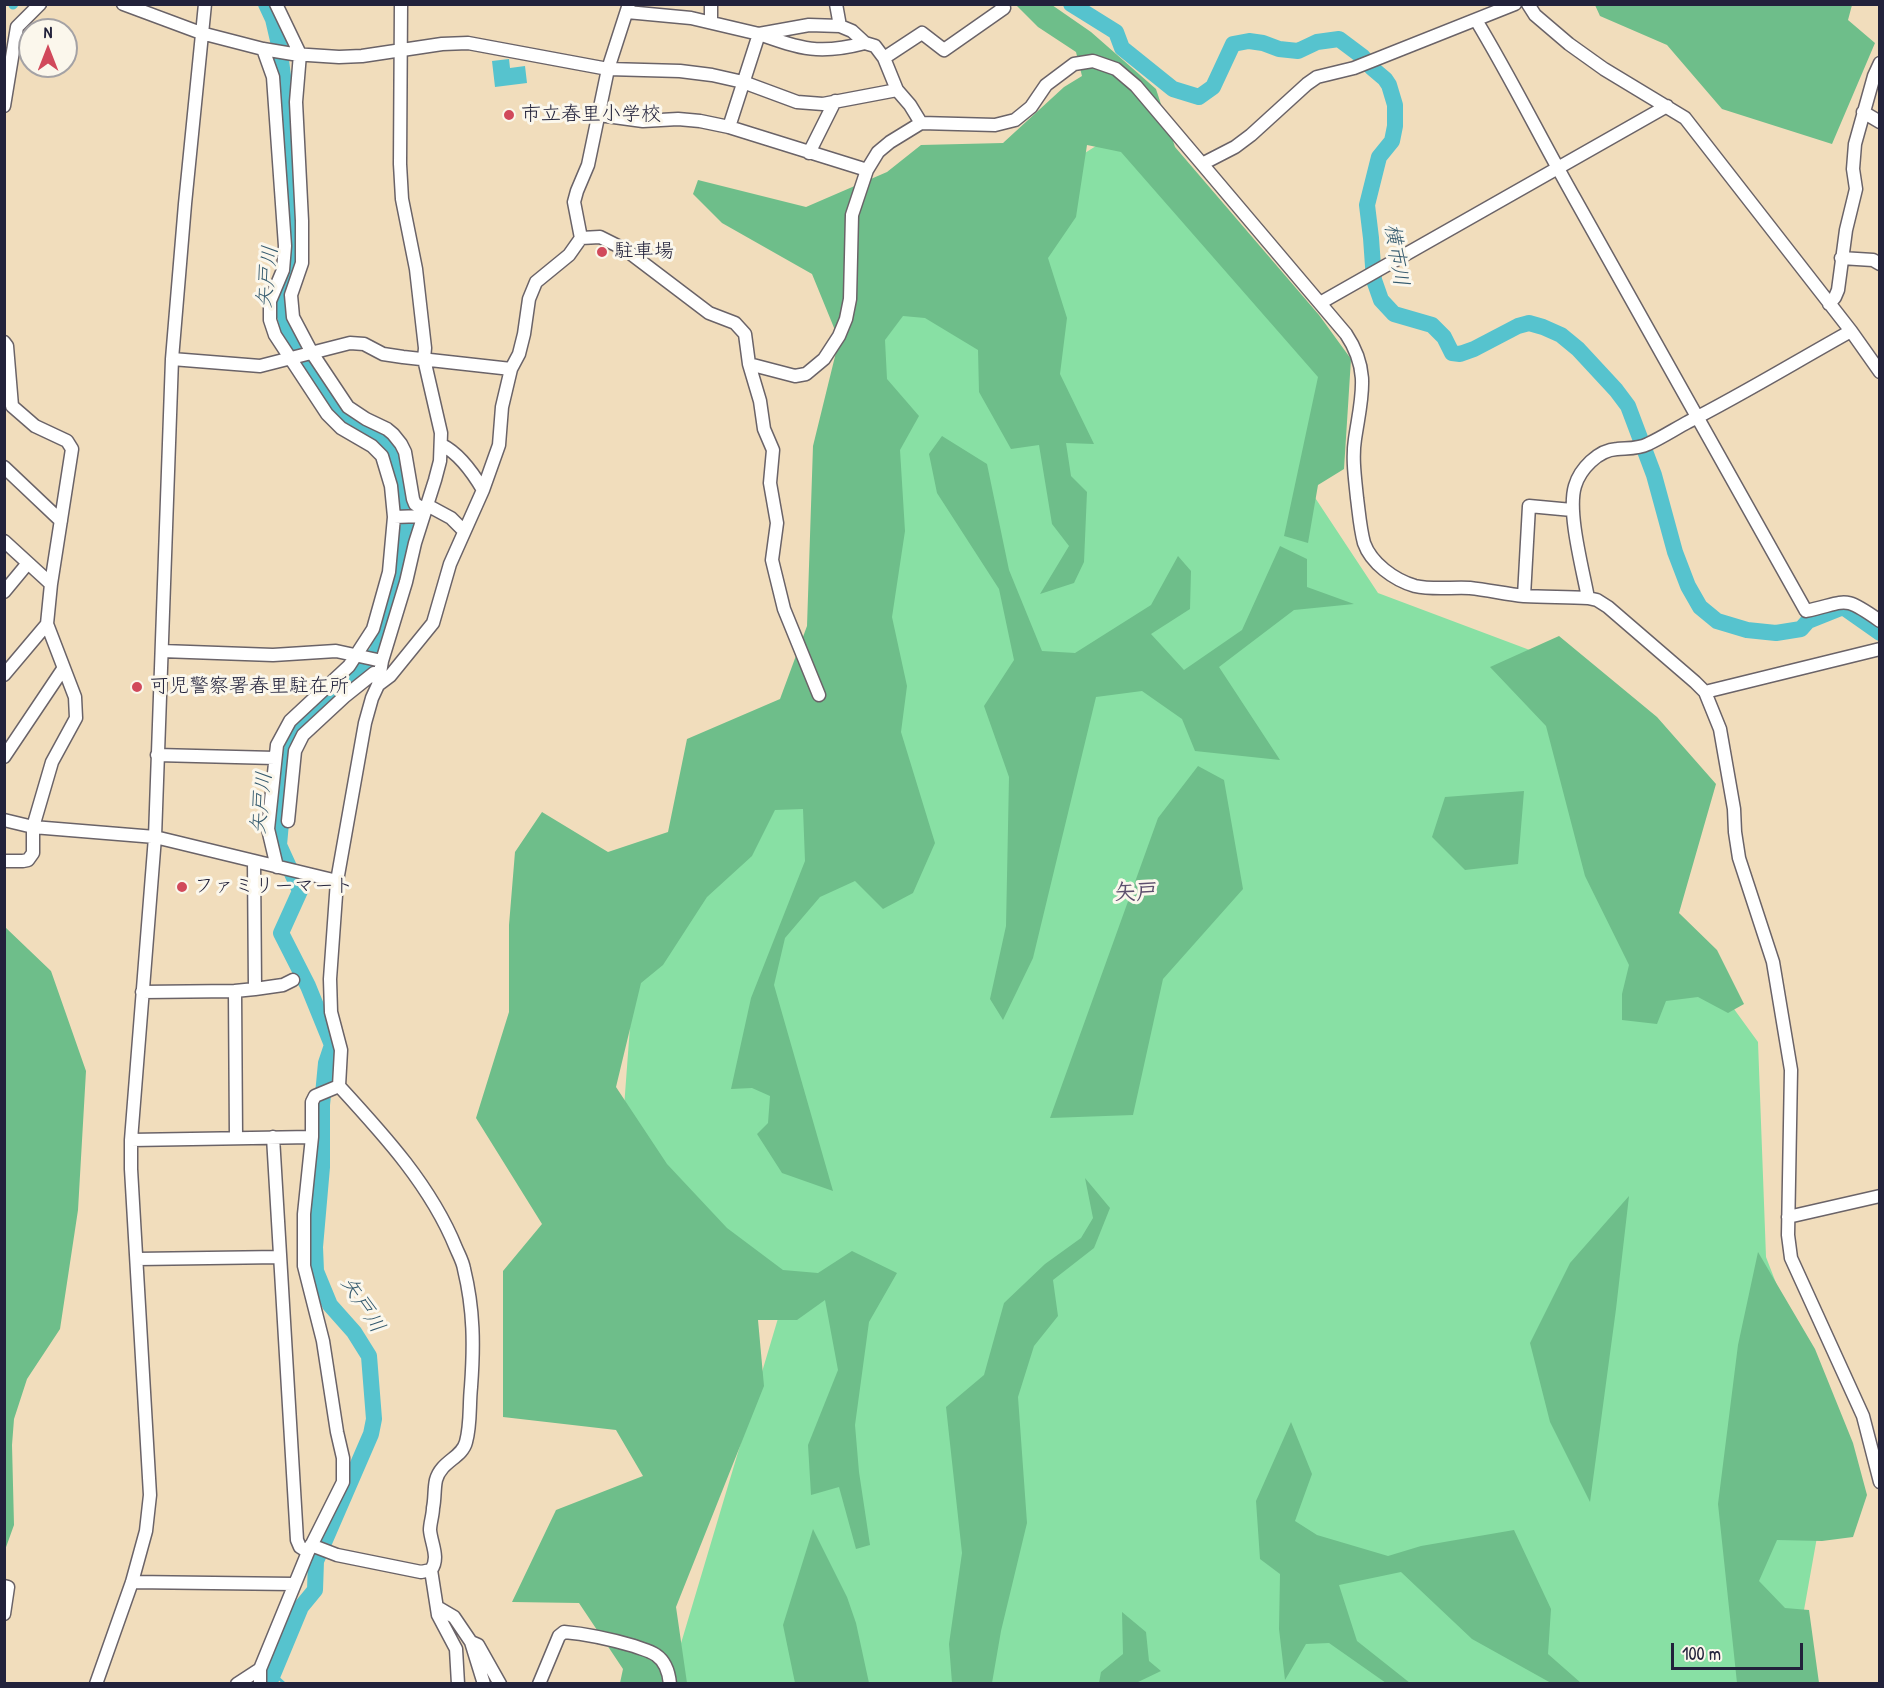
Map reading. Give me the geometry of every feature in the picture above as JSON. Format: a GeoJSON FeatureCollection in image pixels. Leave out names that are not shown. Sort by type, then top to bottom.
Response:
{"type":"FeatureCollection","features":[{"type":"Feature","properties":{"kind":"street"},"geometry":{"type":"LineString","coordinates":[[4,106],[7,99],[17,27],[40,4]]}},
{"type":"Feature","properties":{"kind":"street"},"geometry":{"type":"LineString","coordinates":[[123,4],[201,33],[263,49],[296,54],[339,57],[442,44],[468,43],[608,69],[680,71],[712,75],[743,82],[797,102],[823,104],[897,90]]}},
{"type":"Feature","properties":{"kind":"street"},"geometry":{"type":"LineString","coordinates":[[96,1683],[132,1581],[146,1531],[150,1495],[131,1169],[132,1140],[155,837],[172,359],[205,4]]}},
{"type":"Feature","properties":{"kind":"street"},"geometry":{"type":"LineString","coordinates":[[276,4],[296,54],[302,263],[291,295],[292,317],[312,353],[348,407],[387,429],[401,444],[405,452],[415,504],[425,511],[451,518],[464,531]]}},
{"type":"Feature","properties":{"kind":"street"},"geometry":{"type":"LineString","coordinates":[[273,1137],[297,1540],[300,1547],[421,1572],[431,1570],[435,1565],[430,1530],[436,1479],[446,1462],[461,1453],[466,1443],[471,1414],[474,1355],[472,1309],[464,1267],[450,1232],[430,1196],[339,1086],[341,1050],[331,1012],[330,979],[337,881],[365,723],[440,461],[442,445],[424,359],[425,348],[416,269],[402,199],[401,4]]}},
{"type":"Feature","properties":{"kind":"street"},"geometry":{"type":"LineString","coordinates":[[711,4],[711,21]]}},
{"type":"Feature","properties":{"kind":"street"},"geometry":{"type":"LineString","coordinates":[[836,4],[840,26]]}},
{"type":"Feature","properties":{"kind":"street"},"geometry":{"type":"LineString","coordinates":[[884,58],[922,33],[944,50],[1004,8],[1001,4]]}},
{"type":"Feature","properties":{"kind":"street"},"geometry":{"type":"LineString","coordinates":[[1202,164],[1235,147],[1251,135],[1317,77],[1354,68],[1515,4]]}},
{"type":"Feature","properties":{"kind":"street"},"geometry":{"type":"LineString","coordinates":[[1528,4],[1535,15],[1569,44],[1604,69],[1685,118],[1851,331],[1880,372]]}},
{"type":"Feature","properties":{"kind":"street"},"geometry":{"type":"LineString","coordinates":[[379,680],[390,676],[433,623],[450,564],[483,490],[499,445],[502,407],[511,369],[519,354],[524,334],[529,299],[536,282],[569,255],[581,238],[574,202],[588,165],[608,69],[628,8],[711,21],[793,46],[819,50],[842,49],[865,43]]}},
{"type":"Feature","properties":{"kind":"street"},"geometry":{"type":"LineString","coordinates":[[1476,20],[1806,611],[1838,602],[1847,602],[1857,605],[1880,621]]}},
{"type":"Feature","properties":{"kind":"street"},"geometry":{"type":"LineString","coordinates":[[759,34],[809,25],[840,26],[852,31],[865,43],[875,46],[884,58],[897,90],[921,123]]}},
{"type":"Feature","properties":{"kind":"street"},"geometry":{"type":"LineString","coordinates":[[729,127],[759,34]]}},
{"type":"Feature","properties":{"kind":"street"},"geometry":{"type":"LineString","coordinates":[[263,49],[273,77],[285,246],[283,270],[270,301],[270,320],[275,335],[289,359],[327,414],[340,428],[372,447],[382,456],[391,486],[394,517],[389,572],[373,629],[349,666],[290,721],[280,739],[275,758],[268,830],[277,867]]}},
{"type":"Feature","properties":{"kind":"street"},"geometry":{"type":"LineString","coordinates":[[749,364],[795,376],[806,374],[824,359],[839,336],[846,319],[850,299],[852,215],[867,170],[878,152],[890,142],[921,123],[995,125],[1015,120],[1031,107],[1046,85],[1074,64],[1094,61],[1116,69],[1136,86],[1353,345],[1362,370],[1363,388],[1353,458],[1362,532],[1365,545],[1383,569],[1416,586],[1468,588],[1524,596],[1597,600],[1608,607],[1705,692],[1720,729],[1734,809],[1739,858],[1773,962],[1789,1050],[1791,1070],[1788,1217],[1791,1258],[1863,1416],[1880,1482]]}},
{"type":"Feature","properties":{"kind":"street"},"geometry":{"type":"LineString","coordinates":[[1828,304],[1838,290],[1841,258],[1854,198],[1855,144],[1863,111],[1880,63]]}},
{"type":"Feature","properties":{"kind":"street"},"geometry":{"type":"LineString","coordinates":[[809,153],[835,101]]}},
{"type":"Feature","properties":{"kind":"street"},"geometry":{"type":"LineString","coordinates":[[1320,303],[1667,106]]}},
{"type":"Feature","properties":{"kind":"street"},"geometry":{"type":"LineString","coordinates":[[1863,111],[1880,122]]}},
{"type":"Feature","properties":{"kind":"street"},"geometry":{"type":"LineString","coordinates":[[599,115],[643,121],[678,119],[700,121],[729,127],[867,170]]}},
{"type":"Feature","properties":{"kind":"street"},"geometry":{"type":"LineString","coordinates":[[581,238],[600,237],[626,250],[709,312],[735,323],[745,334],[749,364],[760,400],[764,429],[773,450],[770,483],[777,523],[772,560],[784,609],[819,695]]}},
{"type":"Feature","properties":{"kind":"street"},"geometry":{"type":"LineString","coordinates":[[1841,258],[1873,260],[1880,264]]}},
{"type":"Feature","properties":{"kind":"street"},"geometry":{"type":"LineString","coordinates":[[1588,598],[1572,510],[1575,485],[1584,467],[1610,450],[1629,450],[1649,444],[1851,331]]}},
{"type":"Feature","properties":{"kind":"street"},"geometry":{"type":"LineString","coordinates":[[172,359],[260,366],[350,343],[364,344],[383,354],[511,369]]}},
{"type":"Feature","properties":{"kind":"street"},"geometry":{"type":"LineString","coordinates":[[4,861],[28,860],[33,853],[33,827],[52,762],[76,718],[75,697],[47,624],[72,449],[67,441],[34,426],[12,406],[5,345]]}},
{"type":"Feature","properties":{"kind":"street"},"geometry":{"type":"LineString","coordinates":[[442,445],[450,449],[462,462],[483,490]]}},
{"type":"Feature","properties":{"kind":"street"},"geometry":{"type":"LineString","coordinates":[[4,467],[61,521]]}},
{"type":"Feature","properties":{"kind":"street"},"geometry":{"type":"LineString","coordinates":[[1524,596],[1529,506],[1572,510]]}},
{"type":"Feature","properties":{"kind":"street"},"geometry":{"type":"LineString","coordinates":[[394,517],[425,511]]}},
{"type":"Feature","properties":{"kind":"street"},"geometry":{"type":"LineString","coordinates":[[4,541],[51,584]]}},
{"type":"Feature","properties":{"kind":"street"},"geometry":{"type":"LineString","coordinates":[[4,592],[28,563]]}},
{"type":"Feature","properties":{"kind":"street"},"geometry":{"type":"LineString","coordinates":[[4,675],[47,624]]}},
{"type":"Feature","properties":{"kind":"street"},"geometry":{"type":"LineString","coordinates":[[1705,692],[1880,649]]}},
{"type":"Feature","properties":{"kind":"street"},"geometry":{"type":"LineString","coordinates":[[162,651],[273,656],[336,651],[382,661]]}},
{"type":"Feature","properties":{"kind":"street"},"geometry":{"type":"LineString","coordinates":[[4,757],[63,669]]}},
{"type":"Feature","properties":{"kind":"street"},"geometry":{"type":"LineString","coordinates":[[288,821],[296,751],[303,735],[374,673],[379,680]]}},
{"type":"Feature","properties":{"kind":"street"},"geometry":{"type":"LineString","coordinates":[[157,755],[275,758]]}},
{"type":"Feature","properties":{"kind":"street"},"geometry":{"type":"LineString","coordinates":[[4,820],[33,827],[155,837],[337,881]]}},
{"type":"Feature","properties":{"kind":"street"},"geometry":{"type":"LineString","coordinates":[[254,861],[255,989]]}},
{"type":"Feature","properties":{"kind":"street"},"geometry":{"type":"LineString","coordinates":[[142,992],[235,991],[283,985],[293,980]]}},
{"type":"Feature","properties":{"kind":"street"},"geometry":{"type":"LineString","coordinates":[[235,991],[236,1138]]}},
{"type":"Feature","properties":{"kind":"street"},"geometry":{"type":"LineString","coordinates":[[237,1683],[260,1676],[294,1584],[343,1482],[343,1458],[323,1341],[304,1266],[304,1214],[312,1137],[312,1102],[315,1096],[339,1086]]}},
{"type":"Feature","properties":{"kind":"street"},"geometry":{"type":"LineString","coordinates":[[132,1140],[312,1137]]}},
{"type":"Feature","properties":{"kind":"street"},"geometry":{"type":"LineString","coordinates":[[1788,1217],[1880,1196]]}},
{"type":"Feature","properties":{"kind":"street"},"geometry":{"type":"LineString","coordinates":[[136,1259],[280,1257]]}},
{"type":"Feature","properties":{"kind":"street"},"geometry":{"type":"LineString","coordinates":[[431,1570],[438,1615],[456,1648],[458,1683]]}},
{"type":"Feature","properties":{"kind":"street"},"geometry":{"type":"LineString","coordinates":[[132,1581],[294,1584]]}},
{"type":"Feature","properties":{"kind":"street"},"geometry":{"type":"LineString","coordinates":[[4,1586],[8,1587],[4,1614]]}},
{"type":"Feature","properties":{"kind":"street"},"geometry":{"type":"LineString","coordinates":[[437,1606],[454,1617],[471,1642],[484,1683]]}},
{"type":"Feature","properties":{"kind":"street"},"geometry":{"type":"LineString","coordinates":[[539,1683],[559,1636],[564,1632],[608,1639],[657,1655],[668,1670],[670,1683]]}},
{"type":"Feature","properties":{"kind":"street"},"geometry":{"type":"LineString","coordinates":[[471,1642],[478,1645],[500,1683]]}},
{"type":"Feature","properties":{"kind":"green space"},"geometry":{"type":"Polygon","coordinates":[[[1016,5],[1052,5],[1091,32],[1156,89],[1175,147],[1319,315],[1351,359],[1344,469],[1318,485],[1308,543],[1284,536],[1318,377],[1121,152],[1087,145],[1076,217],[1048,258],[1067,318],[1060,374],[1094,444],[1066,443],[1071,476],[1087,492],[1084,562],[1074,583],[1040,594],[1069,546],[1052,524],[1039,445],[1011,449],[979,392],[978,350],[925,318],[903,316],[885,340],[887,379],[919,416],[900,450],[905,531],[892,617],[907,686],[901,732],[935,843],[913,893],[883,909],[855,881],[820,897],[785,938],[774,985],[833,1191],[782,1173],[757,1134],[768,1123],[770,1096],[752,1088],[731,1089],[751,998],[805,861],[803,809],[775,810],[752,856],[707,897],[663,965],[641,983],[616,1087],[667,1164],[727,1228],[783,1270],[818,1273],[852,1251],[897,1273],[869,1322],[855,1425],[859,1472],[870,1545],[856,1549],[839,1487],[811,1495],[808,1445],[838,1370],[825,1300],[797,1320],[758,1320],[764,1386],[676,1607],[687,1683],[620,1683],[623,1669],[579,1603],[512,1602],[556,1510],[643,1476],[616,1430],[503,1417],[503,1271],[542,1224],[476,1118],[509,1012],[509,925],[515,852],[542,812],[608,852],[668,832],[687,739],[780,699],[807,626],[813,446],[839,340],[812,274],[722,223],[693,194],[698,180],[806,207],[887,172],[921,145],[1003,143],[1064,87],[1082,76],[1076,52],[1038,27],[1016,5]]]}},
{"type":"Feature","properties":{"kind":"green space"},"geometry":{"type":"Polygon","coordinates":[[[1595,5],[1852,5],[1848,20],[1875,43],[1832,144],[1722,109],[1667,45],[1600,16],[1595,5]]]}},
{"type":"Feature","properties":{"kind":"green space"},"geometry":{"type":"Polygon","coordinates":[[[1117,133],[1326,374],[1304,481],[1378,593],[1535,652],[1622,855],[1758,1042],[1766,1257],[1835,1436],[1791,1683],[679,1683],[676,1660],[782,1305],[621,1148],[637,932],[784,777],[885,277],[1117,133]]]}},
{"type":"Feature","properties":{"kind":"green space"},"geometry":{"type":"Polygon","coordinates":[[[942,436],[987,464],[1009,570],[1042,651],[1075,653],[1151,605],[1178,556],[1191,571],[1190,609],[1151,634],[1184,670],[1242,630],[1280,546],[1307,559],[1307,587],[1354,604],[1294,610],[1219,667],[1280,760],[1195,751],[1182,719],[1142,691],[1096,697],[1033,958],[1003,1020],[990,999],[1006,926],[1009,777],[984,706],[1014,660],[999,589],[937,493],[929,454],[942,436]]]}},
{"type":"Feature","properties":{"kind":"green space"},"geometry":{"type":"Polygon","coordinates":[[[1559,636],[1657,717],[1716,784],[1679,913],[1717,950],[1744,1004],[1728,1013],[1698,997],[1666,1001],[1657,1024],[1622,1020],[1622,994],[1629,965],[1585,876],[1546,726],[1490,667],[1559,636]]]}},
{"type":"Feature","properties":{"kind":"green space"},"geometry":{"type":"Polygon","coordinates":[[[1198,766],[1224,780],[1243,889],[1163,979],[1133,1115],[1050,1118],[1158,818],[1198,766]]]}},
{"type":"Feature","properties":{"kind":"green space"},"geometry":{"type":"Polygon","coordinates":[[[1524,791],[1518,864],[1465,870],[1432,837],[1445,797],[1524,791]]]}},
{"type":"Feature","properties":{"kind":"green space"},"geometry":{"type":"Polygon","coordinates":[[[5,927],[51,971],[86,1071],[78,1210],[60,1329],[27,1379],[14,1419],[12,1445],[14,1525],[5,1550],[5,927]]]}},
{"type":"Feature","properties":{"kind":"green space"},"geometry":{"type":"Polygon","coordinates":[[[1085,1178],[1110,1208],[1094,1248],[1053,1280],[1058,1316],[1034,1346],[1018,1397],[1027,1523],[1001,1631],[992,1683],[952,1683],[949,1644],[962,1553],[946,1407],[984,1375],[1004,1303],[1045,1264],[1081,1238],[1093,1218],[1085,1178]]]}},
{"type":"Feature","properties":{"kind":"green space"},"geometry":{"type":"Polygon","coordinates":[[[1629,1196],[1590,1502],[1550,1422],[1530,1343],[1570,1263],[1629,1196]]]}},
{"type":"Feature","properties":{"kind":"green space"},"geometry":{"type":"Polygon","coordinates":[[[1758,1252],[1815,1349],[1853,1443],[1867,1495],[1853,1537],[1822,1541],[1777,1540],[1759,1581],[1785,1608],[1809,1610],[1819,1683],[1737,1683],[1718,1504],[1738,1345],[1758,1252]]]}},
{"type":"Feature","properties":{"kind":"green space"},"geometry":{"type":"Polygon","coordinates":[[[1291,1422],[1312,1474],[1295,1521],[1317,1535],[1388,1556],[1421,1546],[1514,1530],[1551,1609],[1548,1654],[1581,1683],[1551,1683],[1472,1639],[1401,1572],[1339,1585],[1357,1641],[1410,1683],[1386,1683],[1329,1643],[1306,1644],[1285,1680],[1279,1629],[1280,1574],[1260,1559],[1256,1501],[1291,1422]]]}},
{"type":"Feature","properties":{"kind":"green space"},"geometry":{"type":"Polygon","coordinates":[[[813,1529],[847,1597],[856,1623],[869,1683],[795,1683],[783,1625],[813,1529]]]}},
{"type":"Feature","properties":{"kind":"green space"},"geometry":{"type":"Polygon","coordinates":[[[1122,1612],[1146,1632],[1149,1661],[1161,1671],[1136,1683],[1099,1683],[1101,1672],[1123,1654],[1122,1612]]]}},
{"type":"Feature","properties":{"kind":"water"},"geometry":{"type":"Polygon","coordinates":[[[509,59],[510,68],[525,66],[527,83],[495,87],[492,61],[509,59]]]}},
{"type":"Feature","properties":{"kind":"waterway","name":"矢戸川"},"geometry":{"type":"LineString","coordinates":[[266,4],[273,19],[279,45],[286,99],[297,262],[287,289],[283,309],[292,342],[345,420],[388,443],[398,461],[409,521],[404,560],[394,603],[377,652],[348,685],[295,737],[285,778],[279,845],[300,891],[281,933],[308,986],[332,1045],[326,1063],[322,1105],[322,1167],[315,1247],[316,1271],[330,1305],[354,1332],[369,1356],[374,1419],[371,1434],[316,1561],[315,1590],[301,1607],[269,1684]]}},
{"type":"Feature","properties":{"kind":"waterway","name":"横市川"},"geometry":{"type":"LineString","coordinates":[[1071,4],[1116,32],[1122,48],[1173,89],[1199,97],[1213,87],[1233,44],[1249,41],[1279,49],[1298,51],[1317,42],[1339,39],[1363,57],[1385,79],[1395,105],[1392,141],[1379,157],[1367,205],[1374,280],[1381,300],[1394,314],[1432,325],[1444,337],[1452,353],[1460,354],[1474,349],[1518,326],[1529,323],[1561,335],[1578,349],[1628,406],[1654,475],[1675,552],[1688,586],[1700,607],[1717,621],[1747,630],[1776,633],[1801,629],[1808,621],[1843,607],[1880,633]]}},
{"type":"Feature","properties":{"kind":"waterway","name":"矢戸川"},"geometry":{"type":"LineString","coordinates":[[263,1680],[274,1674],[285,1684]]}},
{"type":"Feature","properties":{"kind":"place","name":"市立春里小学校"},"geometry":{"type":"Point","coordinates":[509,115]}},
{"type":"Feature","properties":{"kind":"place","name":"駐車場"},"geometry":{"type":"Point","coordinates":[602,252]}},
{"type":"Feature","properties":{"kind":"place","name":"可児警察署春里駐在所"},"geometry":{"type":"Point","coordinates":[137,687]}},
{"type":"Feature","properties":{"kind":"place","name":"ファミリーマート"},"geometry":{"type":"Point","coordinates":[182,887]}},
{"type":"Feature","properties":{"kind":"district","name":"矢戸"},"geometry":{"type":"Point","coordinates":[1136,893]}}]}
